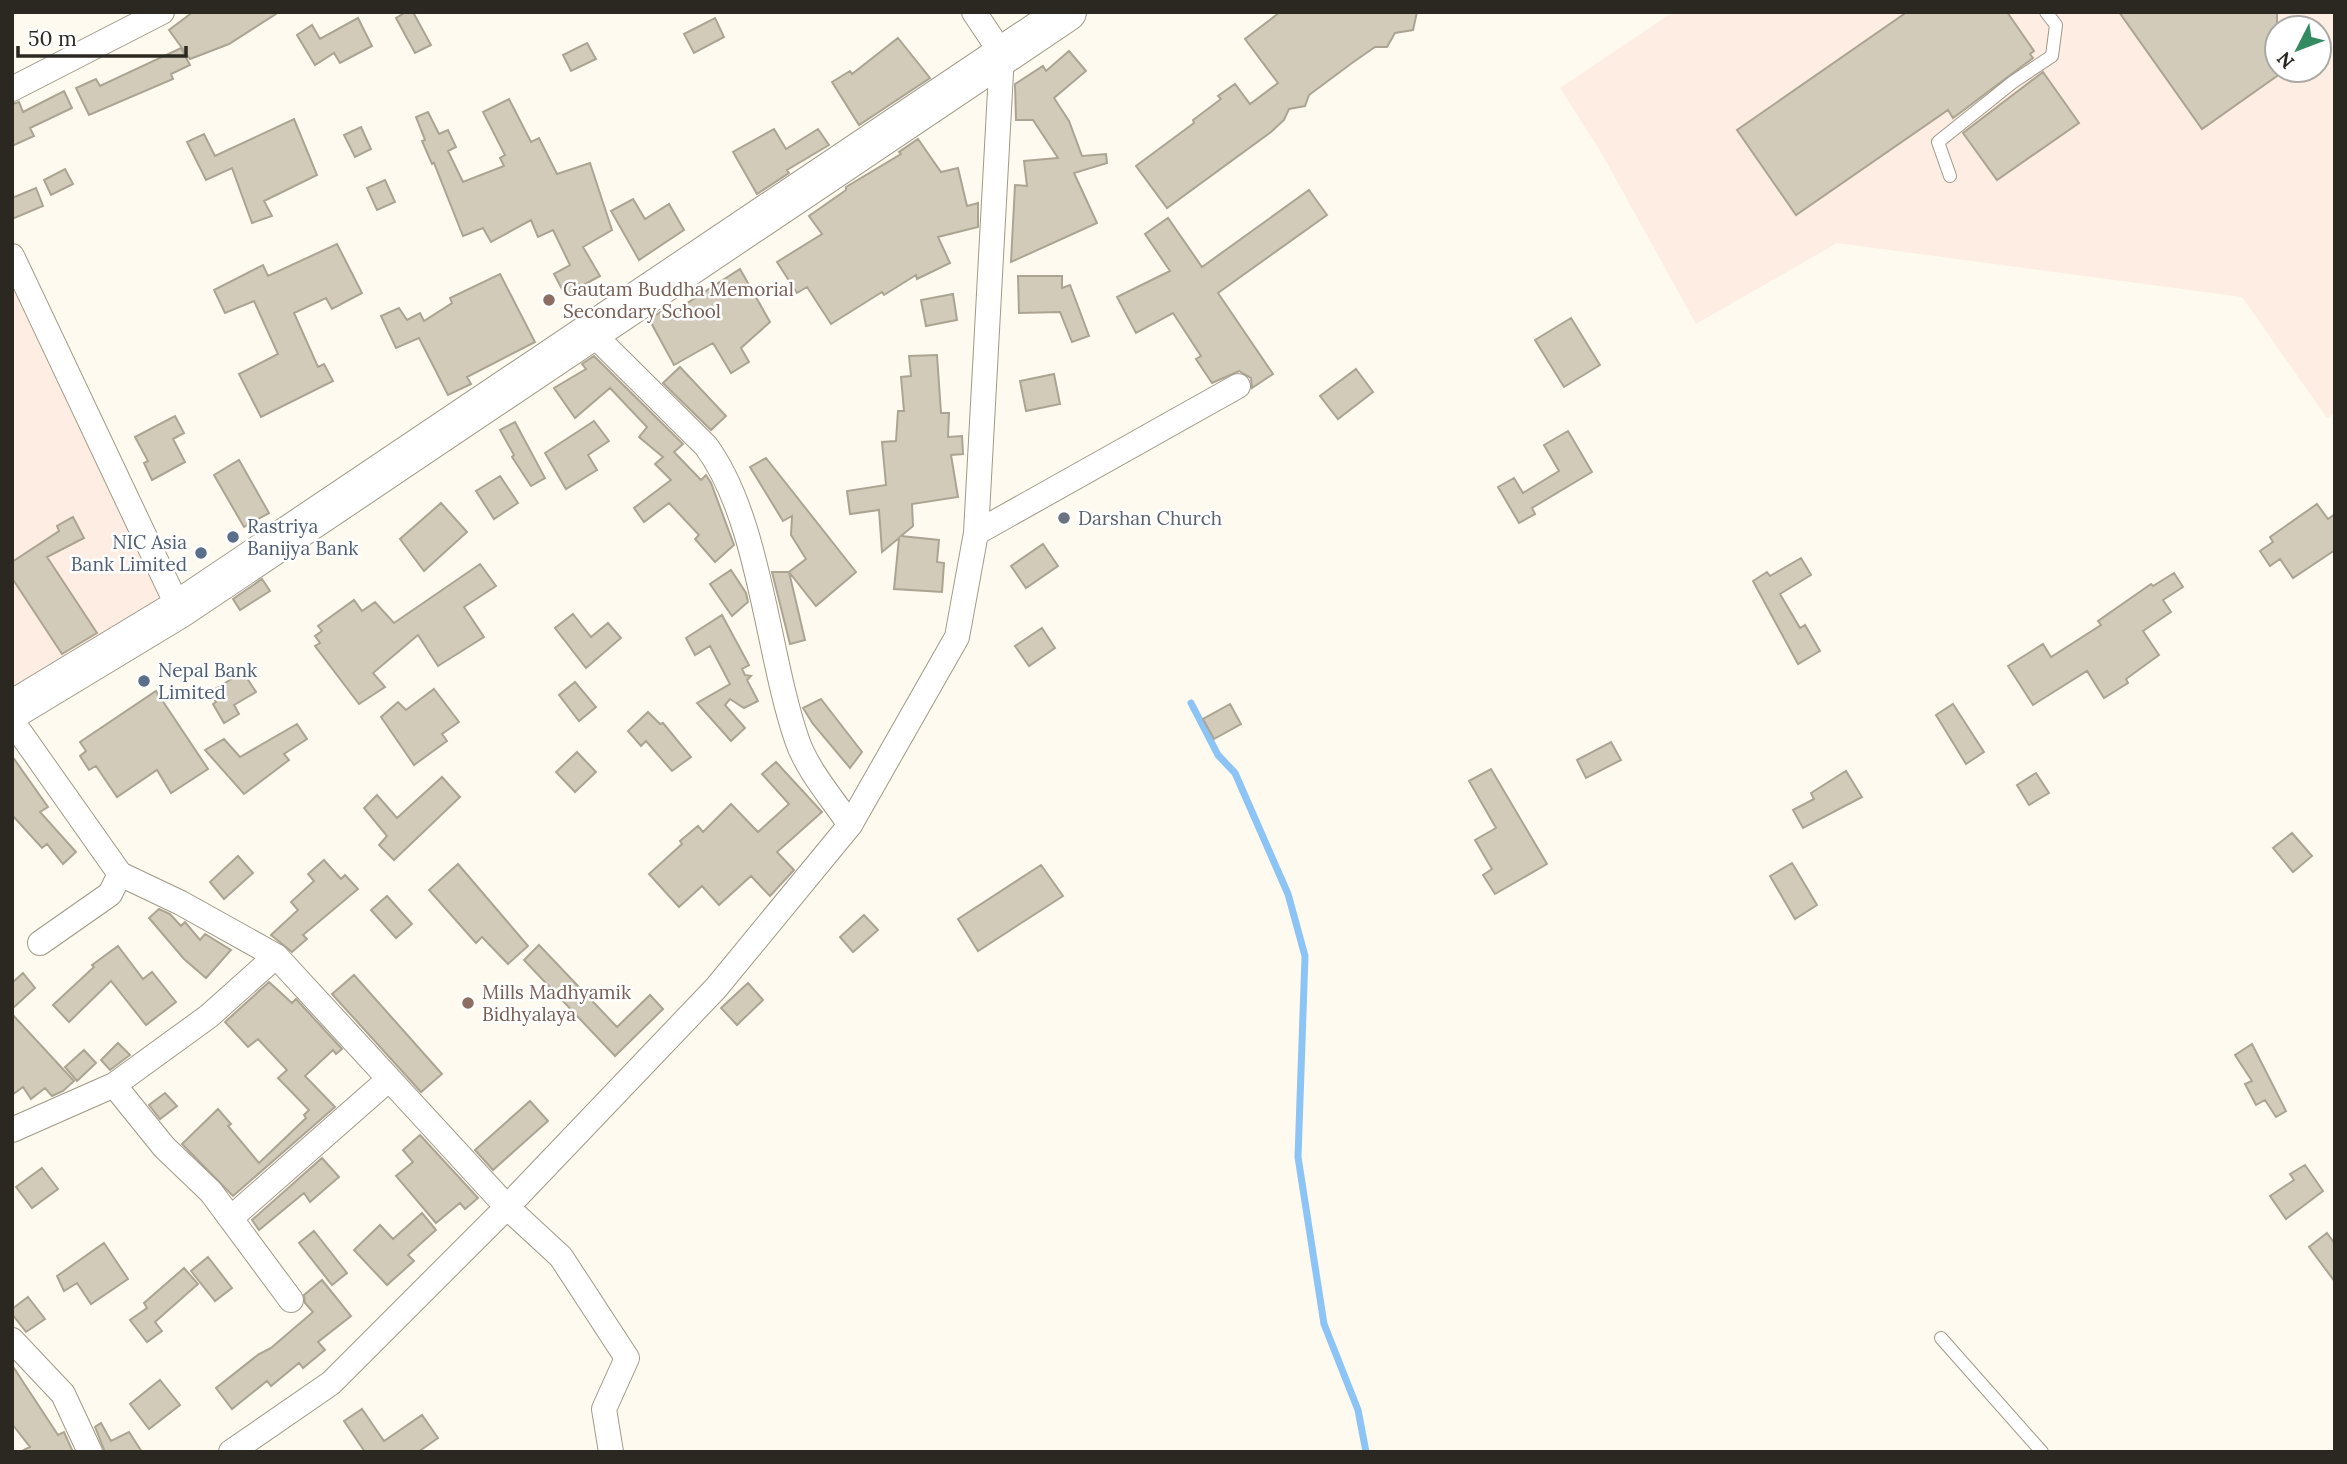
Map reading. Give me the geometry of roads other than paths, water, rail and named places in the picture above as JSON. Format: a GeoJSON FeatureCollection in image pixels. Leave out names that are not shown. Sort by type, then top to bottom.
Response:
{"type":"FeatureCollection","features":[{"type":"Feature","properties":{"kind":"main road"},"geometry":{"type":"LineString","coordinates":[[12,710],[179,609],[807,189],[988,33],[1067,12]]}},
{"type":"Feature","properties":{"kind":"street"},"geometry":{"type":"LineString","coordinates":[[12,89],[162,12]]}},
{"type":"Feature","properties":{"kind":"street"},"geometry":{"type":"LineString","coordinates":[[231,1452],[331,1383],[508,1207],[716,988],[850,825],[957,637],[976,533],[988,33],[1003,12]]}},
{"type":"Feature","properties":{"kind":"street"},"geometry":{"type":"LineString","coordinates":[[12,256],[179,609]]}},
{"type":"Feature","properties":{"kind":"street"},"geometry":{"type":"LineString","coordinates":[[590,332],[706,446],[722,467],[744,531],[797,741],[850,825]]}},
{"type":"Feature","properties":{"kind":"street"},"geometry":{"type":"LineString","coordinates":[[976,533],[1238,386]]}},
{"type":"Feature","properties":{"kind":"street"},"geometry":{"type":"LineString","coordinates":[[12,721],[120,874],[181,903],[275,956],[508,1207],[561,1257],[627,1358],[604,1409],[611,1452]]}},
{"type":"Feature","properties":{"kind":"street"},"geometry":{"type":"LineString","coordinates":[[40,943],[110,894],[120,874]]}},
{"type":"Feature","properties":{"kind":"street"},"geometry":{"type":"LineString","coordinates":[[12,1130],[114,1085],[209,1016],[275,956]]}},
{"type":"Feature","properties":{"kind":"street"},"geometry":{"type":"LineString","coordinates":[[231,1218],[388,1080]]}},
{"type":"Feature","properties":{"kind":"street"},"geometry":{"type":"LineString","coordinates":[[114,1085],[164,1147],[211,1192],[291,1300]]}},
{"type":"Feature","properties":{"kind":"street"},"geometry":{"type":"LineString","coordinates":[[12,1339],[63,1394],[90,1452]]}},
{"type":"Feature","properties":{"kind":"lane"},"geometry":{"type":"LineString","coordinates":[[1950,176],[1938,142],[2013,82],[2052,56],[2056,25],[2046,12]]}},
{"type":"Feature","properties":{"kind":"lane"},"geometry":{"type":"LineString","coordinates":[[1941,1338],[2042,1452]]}},
{"type":"Feature","properties":{"kind":"waterway"},"geometry":{"type":"LineString","coordinates":[[1191,703],[1218,755],[1235,773],[1288,894],[1305,956],[1298,1157],[1324,1324],[1358,1410],[1366,1452]]}},
{"type":"Feature","properties":{"kind":"place","name":"Gautam Buddha Memorial Secondary School"},"geometry":{"type":"Point","coordinates":[549,300]}},
{"type":"Feature","properties":{"kind":"place","name":"Darshan Church"},"geometry":{"type":"Point","coordinates":[1064,518]}},
{"type":"Feature","properties":{"kind":"place","name":"Rastriya Banijya Bank"},"geometry":{"type":"Point","coordinates":[233,537]}},
{"type":"Feature","properties":{"kind":"place","name":"NIC Asia Bank Limited"},"geometry":{"type":"Point","coordinates":[201,553]}},
{"type":"Feature","properties":{"kind":"place","name":"Nepal Bank Limited"},"geometry":{"type":"Point","coordinates":[144,681]}},
{"type":"Feature","properties":{"kind":"place","name":"Mills Madhyamik Bidhyalaya"},"geometry":{"type":"Point","coordinates":[468,1003]}}]}
